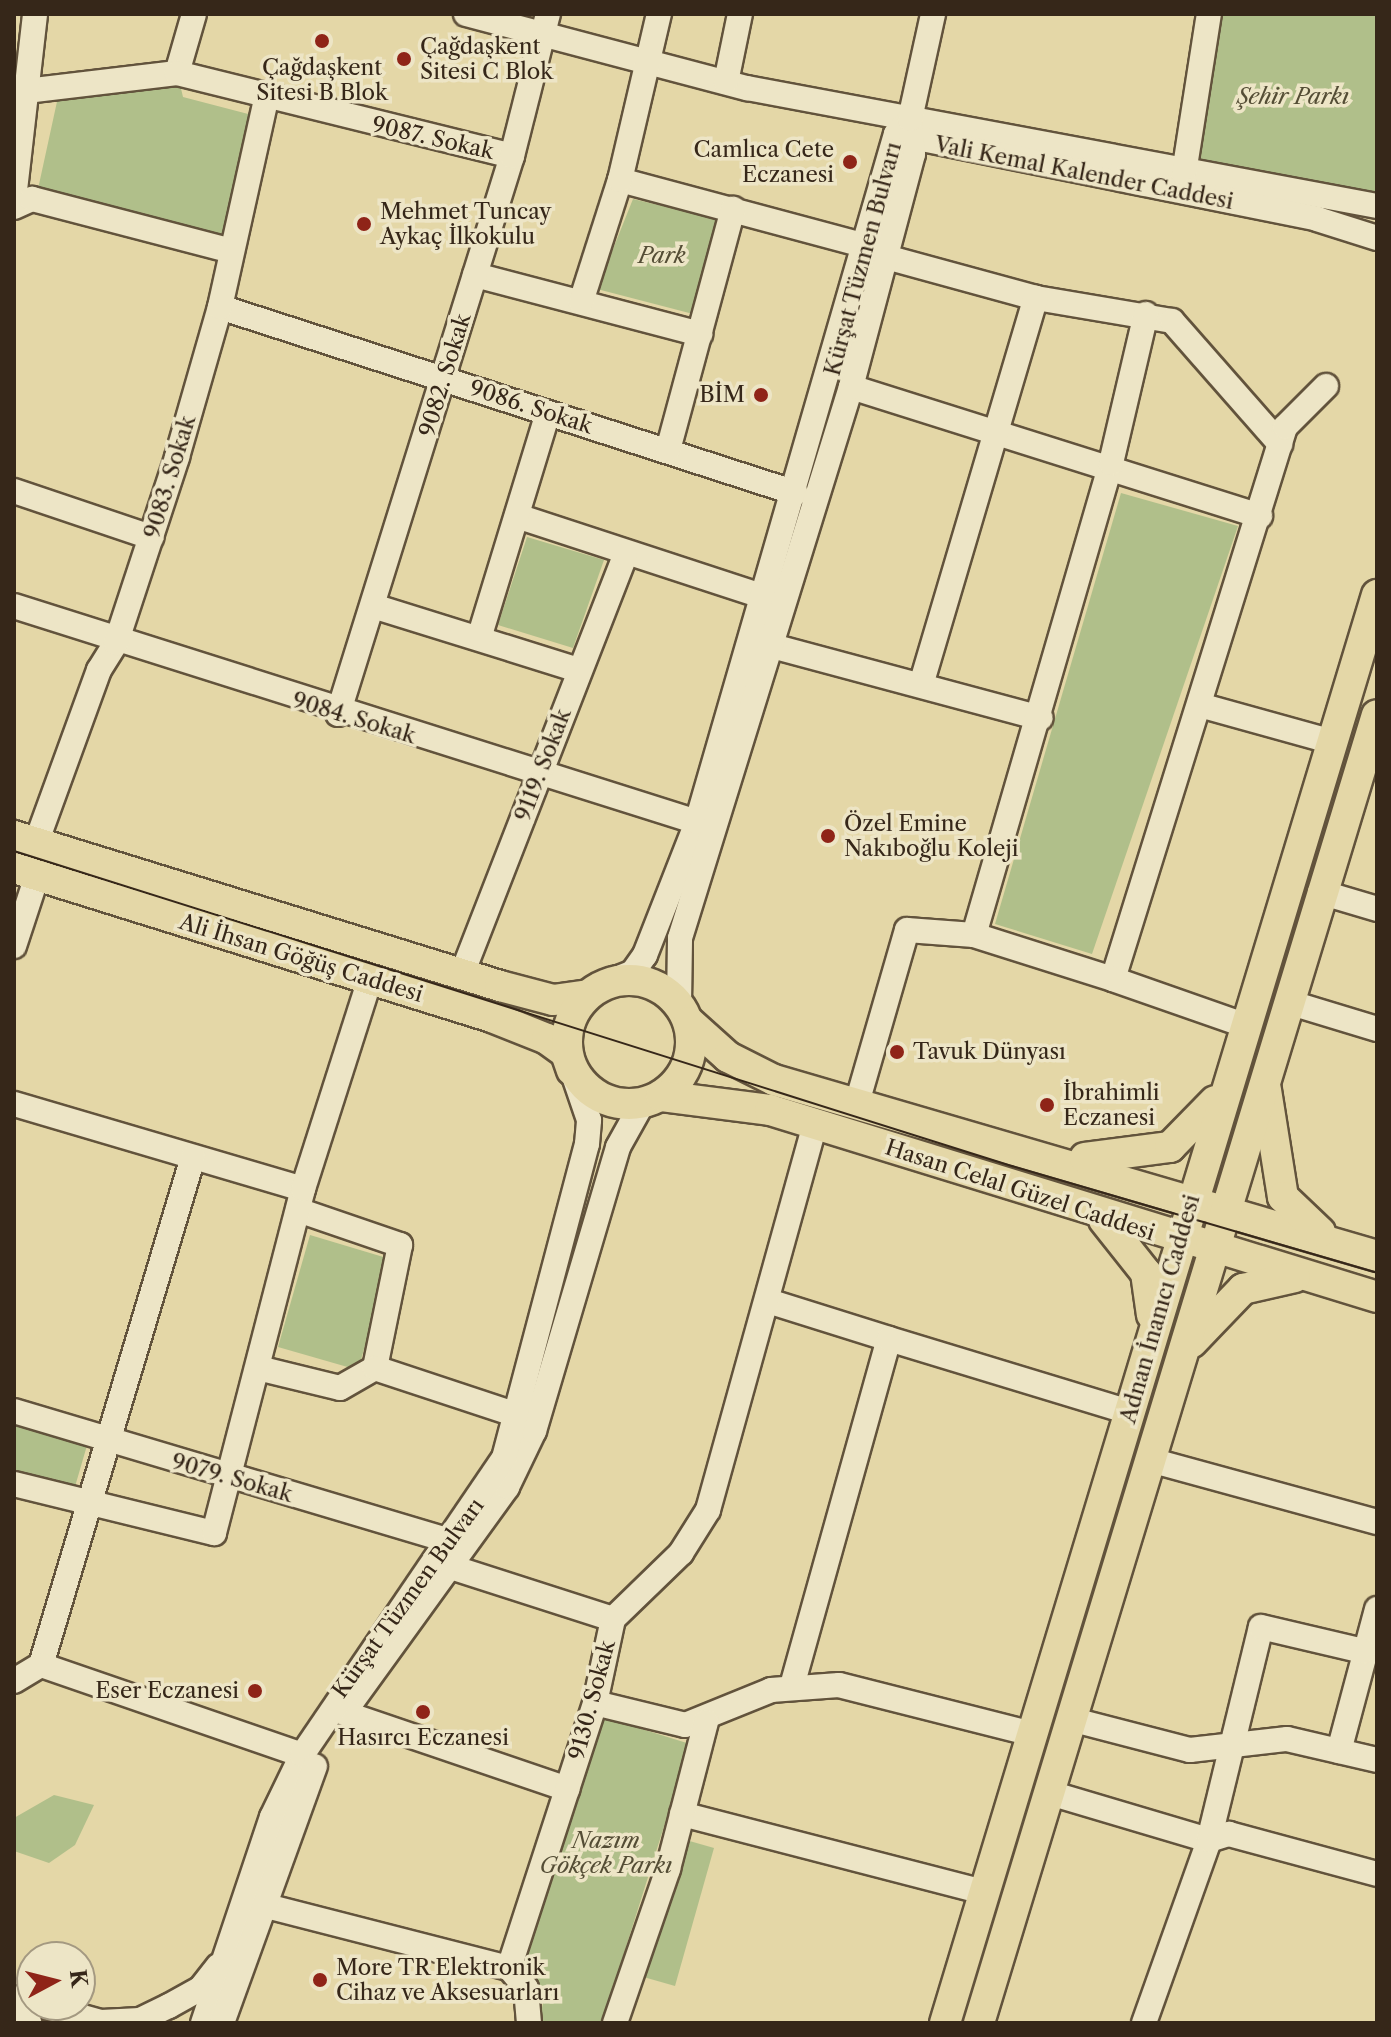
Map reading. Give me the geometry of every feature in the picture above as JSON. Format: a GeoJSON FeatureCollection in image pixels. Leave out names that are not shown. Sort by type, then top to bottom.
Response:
{"type":"FeatureCollection","features":[{"type":"Feature","properties":{"kind":"main road","name":"Adnan İnanıcı Caddesi"},"geometry":{"type":"LineString","coordinates":[[945,2023],[1151,1343],[1191,1197],[1247,1026],[1377,595]]}},
{"type":"Feature","properties":{"kind":"main road","name":"Adnan İnanıcı Caddesi"},"geometry":{"type":"LineString","coordinates":[[979,2023],[1070,1719],[1154,1461],[1210,1251],[1377,715]]}},
{"type":"Feature","properties":{"kind":"main road","name":"Ali İhsan Göğüş Caddesi"},"geometry":{"type":"LineString","coordinates":[[25,839],[553,1000],[596,989]]}},
{"type":"Feature","properties":{"kind":"main road","name":"Ali İhsan Göğüş Caddesi"},"geometry":{"type":"LineString","coordinates":[[26,872],[370,979],[547,1039],[566,1053],[572,1070]]}},
{"type":"Feature","properties":{"kind":"main road"},"geometry":{"type":"LineString","coordinates":[[645,981],[684,1013],[688,1061],[652,1100],[601,1098],[572,1070],[567,1031],[596,989],[645,981]]}},
{"type":"Feature","properties":{"kind":"main road","name":"Hasan Celal Güzel Caddesi"},"geometry":{"type":"LineString","coordinates":[[684,1013],[745,1067],[857,1103],[1224,1206],[1377,1256]]}},
{"type":"Feature","properties":{"kind":"main road"},"geometry":{"type":"LineString","coordinates":[[1265,1072],[1283,1197],[1334,1244]]}},
{"type":"Feature","properties":{"kind":"main road"},"geometry":{"type":"LineString","coordinates":[[1059,1159],[1170,1147],[1203,1121],[1231,1075]]}},
{"type":"Feature","properties":{"kind":"main road","name":"Hasan Celal Güzel Caddesi"},"geometry":{"type":"LineString","coordinates":[[652,1100],[729,1099],[1089,1209],[1210,1251],[1377,1297]]}},
{"type":"Feature","properties":{"kind":"main road"},"geometry":{"type":"LineString","coordinates":[[1089,1209],[1117,1229],[1146,1273],[1151,1343]]}},
{"type":"Feature","properties":{"kind":"main road"},"geometry":{"type":"LineString","coordinates":[[1184,1353],[1209,1317],[1243,1289],[1307,1276]]}},
{"type":"Feature","properties":{"kind":"street"},"geometry":{"type":"LineString","coordinates":[[14,199],[35,14]]}},
{"type":"Feature","properties":{"kind":"street"},"geometry":{"type":"LineString","coordinates":[[177,73],[194,14]]}},
{"type":"Feature","properties":{"kind":"street","name":"Vali Kemal Kalender Caddesi"},"geometry":{"type":"LineString","coordinates":[[466,14],[546,24],[650,63],[907,131],[1317,219],[1377,238]]}},
{"type":"Feature","properties":{"kind":"street"},"geometry":{"type":"LineString","coordinates":[[581,302],[620,180],[650,63],[659,14]]}},
{"type":"Feature","properties":{"kind":"street"},"geometry":{"type":"LineString","coordinates":[[736,85],[740,14]]}},
{"type":"Feature","properties":{"kind":"street","name":"Kürşat Tüzmen Bulvarı"},"geometry":{"type":"LineString","coordinates":[[684,1013],[680,938],[851,387],[876,252],[933,14]]}},
{"type":"Feature","properties":{"kind":"street"},"geometry":{"type":"LineString","coordinates":[[1184,173],[1209,14]]}},
{"type":"Feature","properties":{"kind":"street","name":"9082. Sokak"},"geometry":{"type":"LineString","coordinates":[[338,714],[512,156],[546,24]]}},
{"type":"Feature","properties":{"kind":"street","name":"9087. Sokak"},"geometry":{"type":"LineString","coordinates":[[26,91],[177,73],[266,99],[512,156]]}},
{"type":"Feature","properties":{"kind":"street","name":"9083. Sokak"},"geometry":{"type":"LineString","coordinates":[[25,839],[99,670],[116,643],[151,537],[220,307],[228,250],[266,99]]}},
{"type":"Feature","properties":{"kind":"street","name":"Vali Kemal Kalender Caddesi"},"geometry":{"type":"LineString","coordinates":[[907,131],[1377,206]]}},
{"type":"Feature","properties":{"kind":"street"},"geometry":{"type":"LineString","coordinates":[[620,180],[733,209],[1036,298],[1146,314],[1172,321],[1280,444]]}},
{"type":"Feature","properties":{"kind":"street"},"geometry":{"type":"LineString","coordinates":[[14,207],[32,199],[228,250]]}},
{"type":"Feature","properties":{"kind":"street"},"geometry":{"type":"LineString","coordinates":[[668,450],[733,209]]}},
{"type":"Feature","properties":{"kind":"street","name":"Kürşat Tüzmen Bulvarı"},"geometry":{"type":"LineString","coordinates":[[596,989],[633,972],[645,955],[697,822],[796,493],[876,252]]}},
{"type":"Feature","properties":{"kind":"street"},"geometry":{"type":"LineString","coordinates":[[475,275],[700,334]]}},
{"type":"Feature","properties":{"kind":"street"},"geometry":{"type":"LineString","coordinates":[[921,685],[1036,298]]}},
{"type":"Feature","properties":{"kind":"street","name":"9086. Sokak"},"geometry":{"type":"LineString","coordinates":[[220,307],[796,493]]}},
{"type":"Feature","properties":{"kind":"street"},"geometry":{"type":"LineString","coordinates":[[974,935],[1040,718],[1111,463],[1146,314]]}},
{"type":"Feature","properties":{"kind":"street"},"geometry":{"type":"LineString","coordinates":[[1113,979],[1203,706],[1285,427],[1326,386]]}},
{"type":"Feature","properties":{"kind":"street"},"geometry":{"type":"LineString","coordinates":[[851,387],[1111,463],[1260,516]]}},
{"type":"Feature","properties":{"kind":"street"},"geometry":{"type":"LineString","coordinates":[[480,635],[548,413]]}},
{"type":"Feature","properties":{"kind":"street"},"geometry":{"type":"LineString","coordinates":[[14,491],[151,537]]}},
{"type":"Feature","properties":{"kind":"street"},"geometry":{"type":"LineString","coordinates":[[517,516],[625,556],[765,597]]}},
{"type":"Feature","properties":{"kind":"street","name":"9119. Sokak"},"geometry":{"type":"LineString","coordinates":[[462,974],[625,556]]}},
{"type":"Feature","properties":{"kind":"street","name":"9084. Sokak"},"geometry":{"type":"LineString","coordinates":[[14,606],[116,643],[338,714],[697,822]]}},
{"type":"Feature","properties":{"kind":"street"},"geometry":{"type":"LineString","coordinates":[[373,606],[480,635],[578,670]]}},
{"type":"Feature","properties":{"kind":"street"},"geometry":{"type":"LineString","coordinates":[[772,646],[1040,718]]}},
{"type":"Feature","properties":{"kind":"street"},"geometry":{"type":"LineString","coordinates":[[1203,706],[1333,742]]}},
{"type":"Feature","properties":{"kind":"street"},"geometry":{"type":"LineString","coordinates":[[14,946],[26,872]]}},
{"type":"Feature","properties":{"kind":"street"},"geometry":{"type":"LineString","coordinates":[[1320,892],[1377,909]]}},
{"type":"Feature","properties":{"kind":"street"},"geometry":{"type":"LineString","coordinates":[[857,1103],[907,930],[974,935],[1247,1026]]}},
{"type":"Feature","properties":{"kind":"street"},"geometry":{"type":"LineString","coordinates":[[14,1484],[92,1506],[214,1533],[301,1200],[370,979]]}},
{"type":"Feature","properties":{"kind":"street"},"geometry":{"type":"LineString","coordinates":[[1288,1002],[1377,1029]]}},
{"type":"Feature","properties":{"kind":"street","name":"Kürşat Tüzmen Bulvarı"},"geometry":{"type":"LineString","coordinates":[[222,2023],[234,1960],[272,1817],[302,1755],[380,1633],[451,1541],[504,1458],[587,1144],[589,1120],[572,1070]]}},
{"type":"Feature","properties":{"kind":"street","name":"Kürşat Tüzmen Bulvarı"},"geometry":{"type":"LineString","coordinates":[[203,2023],[263,1905],[306,1782],[344,1713],[495,1508],[534,1431],[618,1147],[652,1100]]}},
{"type":"Feature","properties":{"kind":"street"},"geometry":{"type":"LineString","coordinates":[[14,1104],[193,1157],[301,1200],[400,1245],[375,1368]]}},
{"type":"Feature","properties":{"kind":"street","name":"9130. Sokak"},"geometry":{"type":"LineString","coordinates":[[509,1968],[595,1703],[613,1619],[681,1553],[708,1510],[815,1124]]}},
{"type":"Feature","properties":{"kind":"street"},"geometry":{"type":"LineString","coordinates":[[14,1681],[41,1665],[92,1506],[193,1157]]}},
{"type":"Feature","properties":{"kind":"street"},"geometry":{"type":"LineString","coordinates":[[768,1301],[1130,1412]]}},
{"type":"Feature","properties":{"kind":"street"},"geometry":{"type":"LineString","coordinates":[[792,1686],[889,1339]]}},
{"type":"Feature","properties":{"kind":"street"},"geometry":{"type":"LineString","coordinates":[[258,1368],[340,1388],[375,1368],[517,1415]]}},
{"type":"Feature","properties":{"kind":"street","name":"9079. Sokak"},"geometry":{"type":"LineString","coordinates":[[14,1411],[230,1479],[451,1541]]}},
{"type":"Feature","properties":{"kind":"street"},"geometry":{"type":"LineString","coordinates":[[1154,1461],[1377,1522]]}},
{"type":"Feature","properties":{"kind":"street"},"geometry":{"type":"LineString","coordinates":[[451,1567],[613,1619]]}},
{"type":"Feature","properties":{"kind":"street"},"geometry":{"type":"LineString","coordinates":[[1339,1751],[1363,1651],[1377,1609]]}},
{"type":"Feature","properties":{"kind":"street"},"geometry":{"type":"LineString","coordinates":[[1144,2023],[1209,1840],[1261,1627],[1363,1651]]}},
{"type":"Feature","properties":{"kind":"street"},"geometry":{"type":"LineString","coordinates":[[41,1665],[302,1755]]}},
{"type":"Feature","properties":{"kind":"street"},"geometry":{"type":"LineString","coordinates":[[595,1703],[662,1723],[706,1722],[792,1686],[839,1685],[1032,1734]]}},
{"type":"Feature","properties":{"kind":"street"},"geometry":{"type":"LineString","coordinates":[[344,1713],[567,1789]]}},
{"type":"Feature","properties":{"kind":"street"},"geometry":{"type":"LineString","coordinates":[[1070,1719],[1190,1750],[1287,1739],[1377,1760]]}},
{"type":"Feature","properties":{"kind":"street"},"geometry":{"type":"LineString","coordinates":[[641,2023],[616,2020],[682,1814],[706,1722]]}},
{"type":"Feature","properties":{"kind":"street"},"geometry":{"type":"LineString","coordinates":[[1050,1793],[1209,1840],[1229,1834],[1377,1874]]}},
{"type":"Feature","properties":{"kind":"street"},"geometry":{"type":"LineString","coordinates":[[682,1814],[984,1892]]}},
{"type":"Feature","properties":{"kind":"street"},"geometry":{"type":"LineString","coordinates":[[263,1905],[509,1968],[526,1988],[529,2023]]}},
{"type":"Feature","properties":{"kind":"street"},"geometry":{"type":"LineString","coordinates":[[102,2023],[140,2020],[201,1988],[234,1960]]}},
{"type":"Feature","properties":{"kind":"street"},"geometry":{"type":"LineString","coordinates":[[234,1960],[238,2023]]}},
{"type":"Feature","properties":{"kind":"street"},"geometry":{"type":"LineString","coordinates":[[14,2019],[29,2023]]}},
{"type":"Feature","properties":{"kind":"green space","name":"Şehir Parkı"},"geometry":{"type":"Polygon","coordinates":[[[1222,14],[1377,14],[1377,192],[1194,165],[1222,14]]]}},
{"type":"Feature","properties":{"kind":"green space"},"geometry":{"type":"Polygon","coordinates":[[[179,80],[183,97],[252,115],[223,240],[38,189],[58,97],[179,80]]]}},
{"type":"Feature","properties":{"kind":"green space","name":"Park"},"geometry":{"type":"Polygon","coordinates":[[[633,199],[722,220],[697,315],[597,289],[633,199]]]}},
{"type":"Feature","properties":{"kind":"green space"},"geometry":{"type":"Polygon","coordinates":[[[1121,493],[1238,526],[1092,954],[995,924],[1121,493]]]}},
{"type":"Feature","properties":{"kind":"green space"},"geometry":{"type":"Polygon","coordinates":[[[527,537],[604,560],[573,648],[498,625],[527,537]]]}},
{"type":"Feature","properties":{"kind":"green space"},"geometry":{"type":"Polygon","coordinates":[[[310,1235],[390,1259],[358,1370],[278,1347],[310,1235]]]}},
{"type":"Feature","properties":{"kind":"green space"},"geometry":{"type":"Polygon","coordinates":[[[14,1421],[88,1442],[74,1490],[14,1473],[14,1421]]]}},
{"type":"Feature","properties":{"kind":"green space","name":"Nazım Gökçek Parkı"},"geometry":{"type":"Polygon","coordinates":[[[600,1716],[690,1744],[602,2023],[539,2023],[544,1998],[519,1965],[600,1716]]]}},
{"type":"Feature","properties":{"kind":"green space"},"geometry":{"type":"Polygon","coordinates":[[[54,1795],[94,1805],[75,1845],[49,1863],[14,1851],[14,1818],[54,1795]]]}},
{"type":"Feature","properties":{"kind":"green space"},"geometry":{"type":"Polygon","coordinates":[[[679,1838],[714,1848],[675,1986],[640,1976],[679,1838]]]}},
{"type":"Feature","properties":{"kind":"tram line"},"geometry":{"type":"LineString","coordinates":[[14,851],[1012,1166],[1377,1273]]}},
{"type":"Feature","properties":{"kind":"place","name":"Çağdaşkent Sitesi B Blok"},"geometry":{"type":"Point","coordinates":[322,41]}},
{"type":"Feature","properties":{"kind":"place","name":"Çağdaşkent Sitesi C Blok"},"geometry":{"type":"Point","coordinates":[404,59]}},
{"type":"Feature","properties":{"kind":"place","name":"Camlıca Cete Eczanesi"},"geometry":{"type":"Point","coordinates":[850,162]}},
{"type":"Feature","properties":{"kind":"place","name":"Mehmet Tuncay Aykaç İlkokulu"},"geometry":{"type":"Point","coordinates":[364,224]}},
{"type":"Feature","properties":{"kind":"place","name":"BİM"},"geometry":{"type":"Point","coordinates":[761,395]}},
{"type":"Feature","properties":{"kind":"place","name":"Özel Emine Nakıboğlu Koleji"},"geometry":{"type":"Point","coordinates":[828,836]}},
{"type":"Feature","properties":{"kind":"place","name":"Tavuk Dünyası"},"geometry":{"type":"Point","coordinates":[897,1052]}},
{"type":"Feature","properties":{"kind":"place","name":"İbrahimli Eczanesi"},"geometry":{"type":"Point","coordinates":[1047,1105]}},
{"type":"Feature","properties":{"kind":"place","name":"Eser Eczanesi"},"geometry":{"type":"Point","coordinates":[255,1691]}},
{"type":"Feature","properties":{"kind":"place","name":"Hasırcı Eczanesi"},"geometry":{"type":"Point","coordinates":[423,1712]}},
{"type":"Feature","properties":{"kind":"place","name":"More TR Elektronik Cihaz ve Aksesuarları"},"geometry":{"type":"Point","coordinates":[320,1980]}}]}
